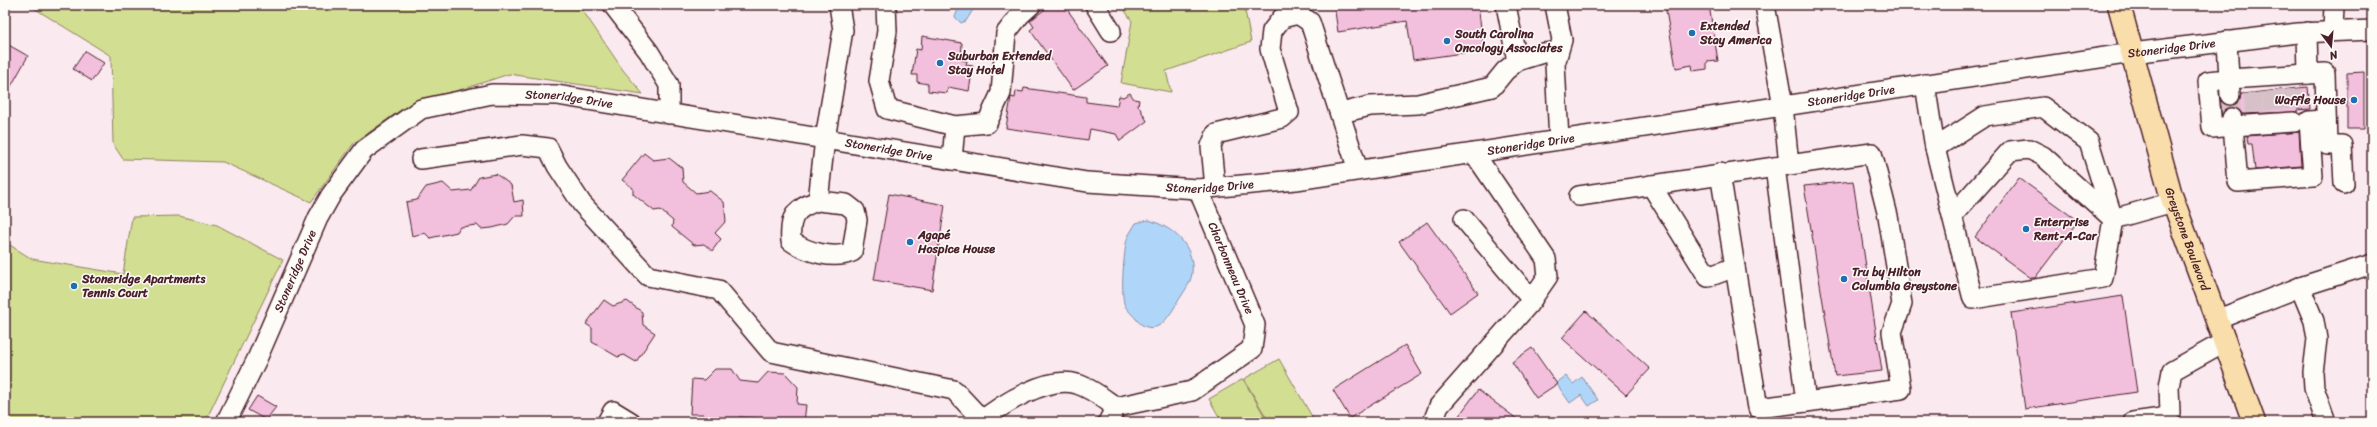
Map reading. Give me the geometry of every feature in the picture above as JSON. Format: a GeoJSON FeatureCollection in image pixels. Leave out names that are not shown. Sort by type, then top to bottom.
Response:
{"type":"FeatureCollection","features":[{"type":"Feature","properties":{"kind":"main road","name":"Greystone Boulevard"},"geometry":{"type":"LineString","coordinates":[[2119,5],[2173,202],[2254,422]]}},
{"type":"Feature","properties":{"kind":"main road","name":"Greystone Boulevard"},"geometry":{"type":"LineString","coordinates":[[2127,5],[2132,53]]}},
{"type":"Feature","properties":{"kind":"street"},"geometry":{"type":"LineString","coordinates":[[613,5],[649,52],[669,85],[669,114]]}},
{"type":"Feature","properties":{"kind":"street"},"geometry":{"type":"LineString","coordinates":[[818,201],[824,139],[843,30],[839,5]]}},
{"type":"Feature","properties":{"kind":"street"},"geometry":{"type":"LineString","coordinates":[[886,5],[887,31],[879,82],[888,108],[955,126],[987,123],[1001,93],[1006,33],[1020,15],[1031,5]]}},
{"type":"Feature","properties":{"kind":"street"},"geometry":{"type":"LineString","coordinates":[[1095,5],[1111,31]]}},
{"type":"Feature","properties":{"kind":"street"},"geometry":{"type":"LineString","coordinates":[[1506,5],[1517,61]]}},
{"type":"Feature","properties":{"kind":"street"},"geometry":{"type":"LineString","coordinates":[[1555,5],[1562,40],[1555,64],[1559,140]]}},
{"type":"Feature","properties":{"kind":"street"},"geometry":{"type":"LineString","coordinates":[[1765,5],[1783,106],[1782,166],[1806,402]]}},
{"type":"Feature","properties":{"kind":"street"},"geometry":{"type":"LineString","coordinates":[[2333,31],[2334,5]]}},
{"type":"Feature","properties":{"kind":"street","name":"Charbonneau Drive"},"geometry":{"type":"LineString","coordinates":[[1112,414],[1192,391],[1252,349],[1255,325],[1206,188],[1211,146],[1216,134],[1282,118],[1289,112],[1270,49],[1272,31],[1282,18],[1298,14],[1310,22],[1341,113]]}},
{"type":"Feature","properties":{"kind":"street","name":"Stoneridge Drive"},"geometry":{"type":"LineString","coordinates":[[226,422],[257,359],[318,218],[330,195],[364,150],[421,109],[492,94],[557,95],[1087,182],[1206,188],[1296,180],[2132,53],[2307,32],[2372,30]]}},
{"type":"Feature","properties":{"kind":"street"},"geometry":{"type":"LineString","coordinates":[[2297,79],[2307,32]]}},
{"type":"Feature","properties":{"kind":"street"},"geometry":{"type":"LineString","coordinates":[[2227,41],[2230,87]]}},
{"type":"Feature","properties":{"kind":"street"},"geometry":{"type":"LineString","coordinates":[[1358,170],[1341,113],[1370,106],[1418,104],[1492,87],[1505,71],[1517,61],[1543,53],[1558,52]]}},
{"type":"Feature","properties":{"kind":"street"},"geometry":{"type":"LineString","coordinates":[[2295,118],[2325,73],[2272,84],[2230,87],[2208,81],[2212,128],[2233,122],[2295,118],[2327,145],[2342,145],[2344,184]]}},
{"type":"Feature","properties":{"kind":"street"},"geometry":{"type":"LineString","coordinates":[[1925,84],[1935,148],[1973,299],[2103,278],[2113,218],[2089,142],[2043,107],[1985,116],[1935,148]]}},
{"type":"Feature","properties":{"kind":"street"},"geometry":{"type":"LineString","coordinates":[[2233,122],[2238,182],[2313,176],[2295,118]]}},
{"type":"Feature","properties":{"kind":"street"},"geometry":{"type":"LineString","coordinates":[[952,160],[955,126]]}},
{"type":"Feature","properties":{"kind":"street"},"geometry":{"type":"LineString","coordinates":[[421,159],[522,145],[548,148],[557,166],[582,204],[648,276],[719,290],[771,352],[954,390],[981,421],[1030,391],[1046,384],[1062,381],[1077,384],[1112,414]]}},
{"type":"Feature","properties":{"kind":"street"},"geometry":{"type":"LineString","coordinates":[[1952,216],[2010,151],[2029,149],[2043,156],[2113,218]]}},
{"type":"Feature","properties":{"kind":"street"},"geometry":{"type":"LineString","coordinates":[[1432,422],[1439,406],[1532,300],[1548,276],[1546,259],[1474,153]]}},
{"type":"Feature","properties":{"kind":"street"},"geometry":{"type":"LineString","coordinates":[[1579,196],[1720,173],[1872,153],[1888,216],[1902,304],[1892,332],[1901,389],[1758,408],[1720,173]]}},
{"type":"Feature","properties":{"kind":"street"},"geometry":{"type":"LineString","coordinates":[[1651,185],[1708,276],[1735,266]]}},
{"type":"Feature","properties":{"kind":"street"},"geometry":{"type":"LineString","coordinates":[[2113,218],[2173,202]]}},
{"type":"Feature","properties":{"kind":"street"},"geometry":{"type":"LineString","coordinates":[[1464,219],[1532,300]]}},
{"type":"Feature","properties":{"kind":"street"},"geometry":{"type":"LineString","coordinates":[[2216,320],[2300,287],[2372,264]]}},
{"type":"Feature","properties":{"kind":"street"},"geometry":{"type":"LineString","coordinates":[[2300,287],[2314,321],[2317,339],[2313,372],[2314,388],[2326,422]]}},
{"type":"Feature","properties":{"kind":"street"},"geometry":{"type":"LineString","coordinates":[[2133,422],[2162,418],[2170,413],[2169,386],[2172,371],[2224,342]]}},
{"type":"Feature","properties":{"kind":"street"},"geometry":{"type":"LineString","coordinates":[[610,417],[631,422]]}},
{"type":"Feature","properties":{"kind":"green space"},"geometry":{"type":"Polygon","coordinates":[[[29,5],[579,5],[623,70],[643,94],[509,74],[402,109],[354,143],[311,202],[223,162],[123,159],[113,144],[111,56],[29,5]]]}},
{"type":"Feature","properties":{"kind":"green space"},"geometry":{"type":"Polygon","coordinates":[[[1121,5],[1244,5],[1251,42],[1166,71],[1171,92],[1121,83],[1132,21],[1121,5]]]}},
{"type":"Feature","properties":{"kind":"green space"},"geometry":{"type":"Polygon","coordinates":[[[179,216],[217,225],[283,260],[205,422],[5,422],[5,242],[32,259],[123,274],[132,217],[179,216]]]}},
{"type":"Feature","properties":{"kind":"green space"},"geometry":{"type":"Polygon","coordinates":[[[1279,359],[1315,422],[1269,422],[1244,379],[1279,359]]]}},
{"type":"Feature","properties":{"kind":"green space"},"geometry":{"type":"Polygon","coordinates":[[[1243,379],[1268,422],[1222,422],[1209,399],[1243,379]]]}},
{"type":"Feature","properties":{"kind":"water"},"geometry":{"type":"Polygon","coordinates":[[[960,5],[976,5],[966,21],[961,23],[955,17],[960,5]]]}},
{"type":"Feature","properties":{"kind":"water"},"geometry":{"type":"Polygon","coordinates":[[[1148,220],[1173,232],[1186,246],[1192,263],[1192,273],[1186,289],[1169,316],[1158,326],[1152,328],[1141,324],[1128,310],[1125,306],[1123,293],[1124,263],[1127,239],[1136,223],[1148,220]]]}},
{"type":"Feature","properties":{"kind":"water"},"geometry":{"type":"Polygon","coordinates":[[[1566,376],[1573,384],[1582,377],[1598,400],[1589,406],[1581,395],[1570,403],[1556,383],[1566,376]]]}},
{"type":"Feature","properties":{"kind":"building"},"geometry":{"type":"Polygon","coordinates":[[[1050,5],[1064,5],[1108,66],[1073,90],[1030,30],[1034,27],[1030,21],[1050,5]]]}},
{"type":"Feature","properties":{"kind":"building","name":"South Carolina Oncology Associates"},"geometry":{"type":"Polygon","coordinates":[[[1334,5],[1478,5],[1484,50],[1413,60],[1407,21],[1338,32],[1334,5]]]}},
{"type":"Feature","properties":{"kind":"building","name":"Extended Stay America"},"geometry":{"type":"Polygon","coordinates":[[[1665,5],[1709,5],[1718,61],[1707,62],[1707,69],[1693,71],[1692,65],[1676,68],[1665,5]]]}},
{"type":"Feature","properties":{"kind":"building","name":"Suburban Extended Stay Hotel"},"geometry":{"type":"Polygon","coordinates":[[[922,36],[962,43],[961,60],[967,61],[966,65],[973,66],[969,91],[948,87],[947,93],[928,91],[928,84],[917,82],[917,75],[912,75],[916,49],[921,50],[922,36]]]}},
{"type":"Feature","properties":{"kind":"building"},"geometry":{"type":"Polygon","coordinates":[[[5,43],[28,56],[5,97],[5,43]]]}},
{"type":"Feature","properties":{"kind":"building"},"geometry":{"type":"Polygon","coordinates":[[[85,51],[104,63],[92,81],[73,69],[85,51]]]}},
{"type":"Feature","properties":{"kind":"building"},"geometry":{"type":"Polygon","coordinates":[[[2364,72],[2364,129],[2347,129],[2347,73],[2364,72]]]}},
{"type":"Feature","properties":{"kind":"building"},"geometry":{"type":"Polygon","coordinates":[[[2308,87],[2310,109],[2297,110],[2297,112],[2242,114],[2237,108],[2231,107],[2222,114],[2221,101],[2225,105],[2236,104],[2240,100],[2241,94],[2308,87]]]}},
{"type":"Feature","properties":{"kind":"building"},"geometry":{"type":"Polygon","coordinates":[[[1024,88],[1086,97],[1086,102],[1117,106],[1119,96],[1123,97],[1130,93],[1134,99],[1139,100],[1138,105],[1147,121],[1120,141],[1116,134],[1090,129],[1088,140],[1006,128],[1011,97],[1015,98],[1016,91],[1023,92],[1024,88]]]}},
{"type":"Feature","properties":{"kind":"building"},"geometry":{"type":"Polygon","coordinates":[[[2299,132],[2301,166],[2255,170],[2252,144],[2248,144],[2247,136],[2299,132]]]}},
{"type":"Feature","properties":{"kind":"building"},"geometry":{"type":"Polygon","coordinates":[[[644,153],[653,160],[669,158],[682,168],[683,182],[696,193],[710,191],[724,202],[726,221],[715,233],[721,239],[712,251],[704,244],[694,245],[672,227],[673,221],[660,210],[654,211],[633,194],[633,188],[622,180],[644,153]]]}},
{"type":"Feature","properties":{"kind":"building"},"geometry":{"type":"Polygon","coordinates":[[[496,174],[511,185],[514,202],[523,200],[524,216],[515,216],[508,224],[492,228],[481,229],[477,225],[460,227],[457,232],[430,238],[425,233],[412,236],[406,202],[417,200],[426,187],[443,183],[453,192],[471,190],[479,177],[496,174]]]}},
{"type":"Feature","properties":{"kind":"building","name":"Enterprise Rent-A-Car"},"geometry":{"type":"Polygon","coordinates":[[[2019,178],[2078,221],[2035,278],[2031,278],[1975,237],[2019,178]]]}},
{"type":"Feature","properties":{"kind":"building","name":"Tru by Hilton Columbia Greystone"},"geometry":{"type":"Polygon","coordinates":[[[1853,181],[1882,371],[1835,376],[1804,186],[1853,181]]]}},
{"type":"Feature","properties":{"kind":"building","name":"Agapé Hospice House"},"geometry":{"type":"Polygon","coordinates":[[[889,194],[945,205],[932,290],[874,280],[889,194]]]}},
{"type":"Feature","properties":{"kind":"building"},"geometry":{"type":"Polygon","coordinates":[[[1427,222],[1478,293],[1450,313],[1399,242],[1427,222]]]}},
{"type":"Feature","properties":{"kind":"building"},"geometry":{"type":"Polygon","coordinates":[[[2123,296],[2137,392],[2025,409],[2011,313],[2123,296]]]}},
{"type":"Feature","properties":{"kind":"building"},"geometry":{"type":"Polygon","coordinates":[[[604,300],[613,306],[627,301],[642,312],[643,325],[655,333],[636,362],[624,355],[618,357],[592,342],[592,328],[586,324],[604,300]]]}},
{"type":"Feature","properties":{"kind":"building"},"geometry":{"type":"Polygon","coordinates":[[[1586,311],[1650,369],[1626,395],[1562,338],[1586,311]]]}},
{"type":"Feature","properties":{"kind":"building"},"geometry":{"type":"Polygon","coordinates":[[[1405,345],[1422,374],[1350,418],[1333,390],[1405,345]]]}},
{"type":"Feature","properties":{"kind":"building"},"geometry":{"type":"Polygon","coordinates":[[[1532,348],[1557,384],[1536,398],[1512,362],[1532,348]]]}},
{"type":"Feature","properties":{"kind":"building"},"geometry":{"type":"Polygon","coordinates":[[[715,369],[732,369],[740,381],[758,383],[768,372],[785,373],[798,387],[797,404],[806,405],[804,422],[758,422],[755,418],[739,417],[735,421],[707,420],[703,414],[690,414],[692,379],[704,380],[715,369]]]}},
{"type":"Feature","properties":{"kind":"building"},"geometry":{"type":"Polygon","coordinates":[[[1478,390],[1521,422],[1465,422],[1458,417],[1478,390]]]}},
{"type":"Feature","properties":{"kind":"building"},"geometry":{"type":"Polygon","coordinates":[[[257,396],[276,407],[266,420],[248,410],[257,396]]]}},
{"type":"Feature","properties":{"kind":"tunnel"},"geometry":{"type":"LineString","coordinates":[[2292,89],[2293,110]]}},
{"type":"Feature","properties":{"kind":"tunnel"},"geometry":{"type":"LineString","coordinates":[[2272,91],[2274,112]]}},
{"type":"Feature","properties":{"kind":"tunnel"},"geometry":{"type":"LineString","coordinates":[[2253,93],[2255,118]]}},
{"type":"Feature","properties":{"kind":"tunnel"},"geometry":{"type":"LineString","coordinates":[[2230,95],[2232,118]]}},
{"type":"Feature","properties":{"kind":"place","name":"Extended Stay America"},"geometry":{"type":"Point","coordinates":[1692,33]}},
{"type":"Feature","properties":{"kind":"place","name":"South Carolina Oncology Associates"},"geometry":{"type":"Point","coordinates":[1447,41]}},
{"type":"Feature","properties":{"kind":"place","name":"Suburban Extended Stay Hotel"},"geometry":{"type":"Point","coordinates":[940,63]}},
{"type":"Feature","properties":{"kind":"place","name":"Waffle House"},"geometry":{"type":"Point","coordinates":[2354,100]}},
{"type":"Feature","properties":{"kind":"place","name":"Enterprise Rent-A-Car"},"geometry":{"type":"Point","coordinates":[2026,229]}},
{"type":"Feature","properties":{"kind":"place","name":"Agapé Hospice House"},"geometry":{"type":"Point","coordinates":[910,242]}},
{"type":"Feature","properties":{"kind":"place","name":"Tru by Hilton Columbia Greystone"},"geometry":{"type":"Point","coordinates":[1844,279]}},
{"type":"Feature","properties":{"kind":"place","name":"Stoneridge Apartments Tennis Court"},"geometry":{"type":"Point","coordinates":[74,286]}}]}
